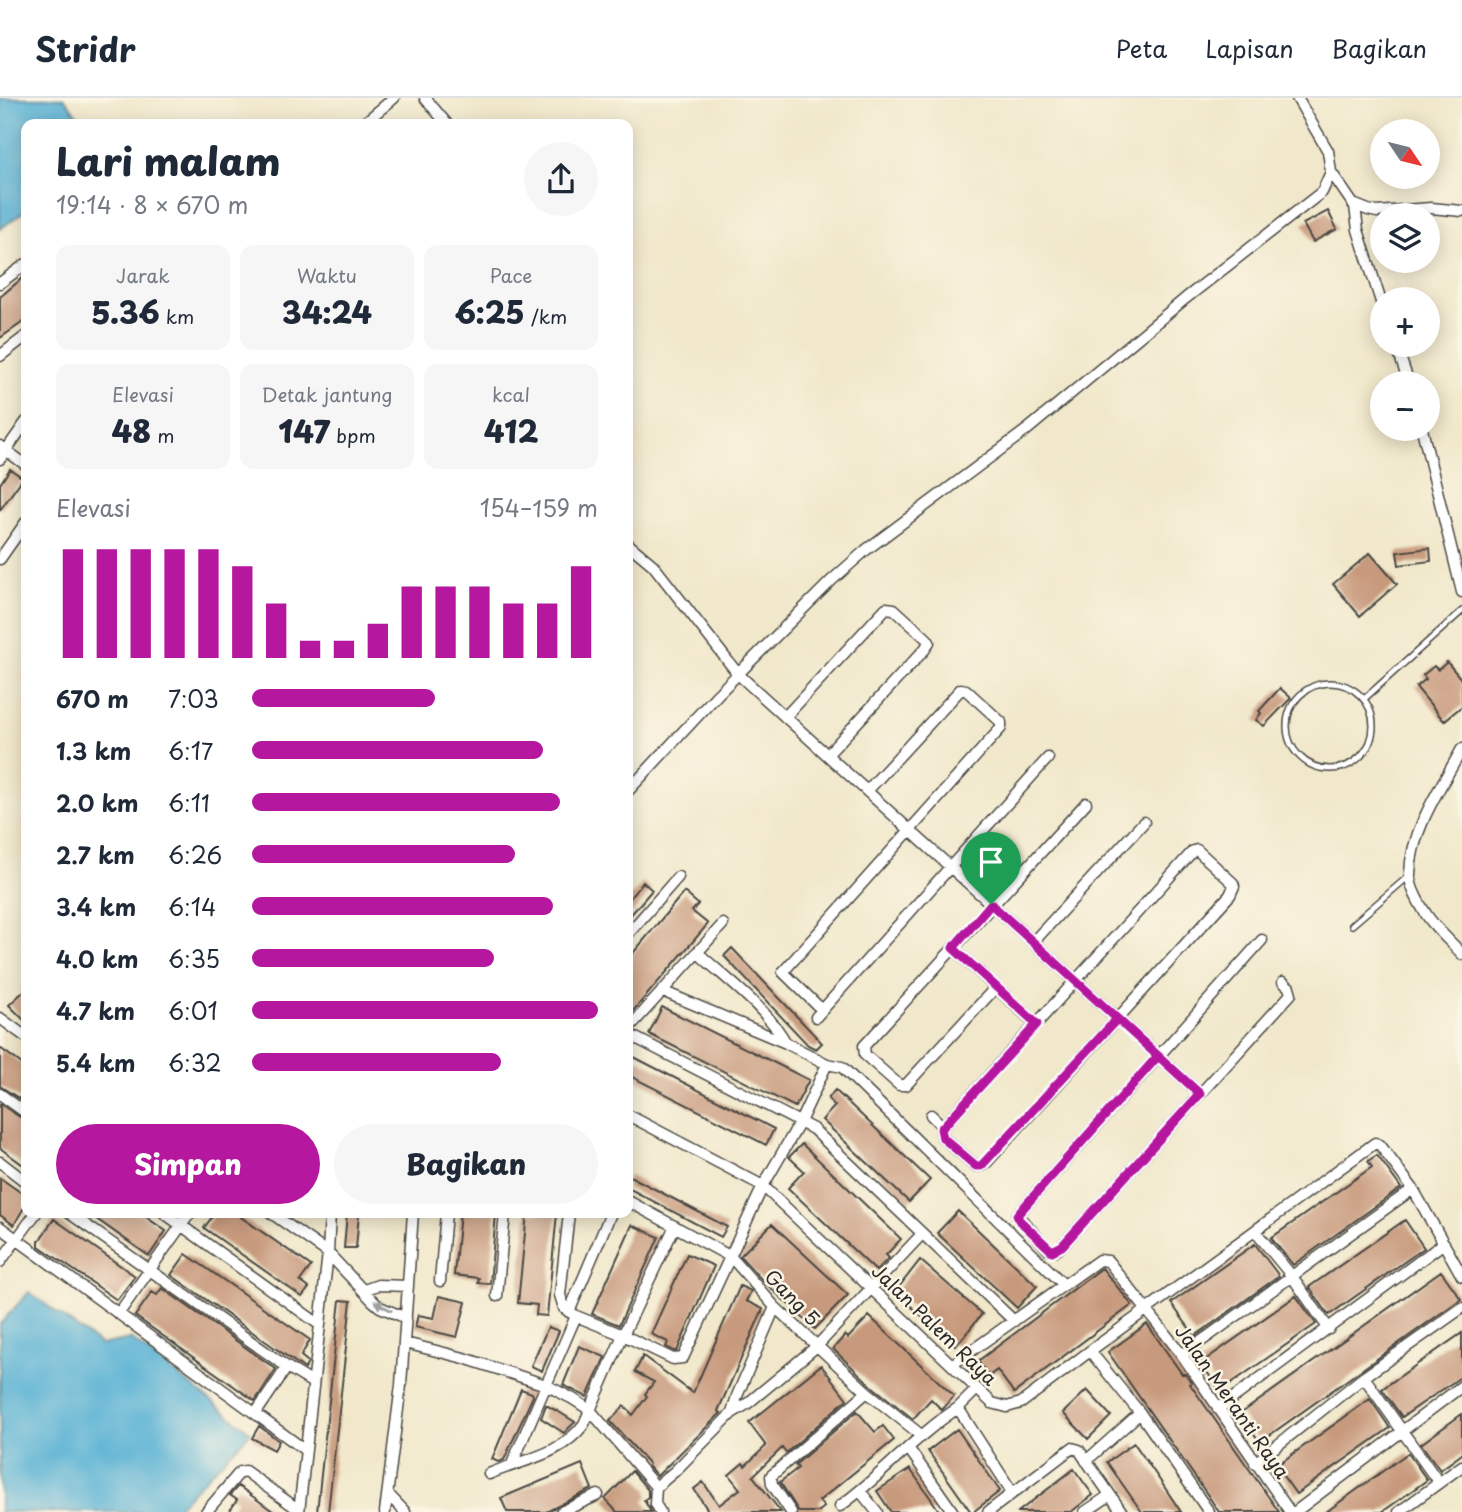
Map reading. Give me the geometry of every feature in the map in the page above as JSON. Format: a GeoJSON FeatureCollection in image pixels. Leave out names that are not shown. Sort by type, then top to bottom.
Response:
{"type":"FeatureCollection","features":[{"type":"Feature","properties":{"kind":"street"},"geometry":{"type":"LineString","coordinates":[[369,119],[394,98]]}},
{"type":"Feature","properties":{"kind":"street"},"geometry":{"type":"LineString","coordinates":[[425,98],[443,119]]}},
{"type":"Feature","properties":{"kind":"street"},"geometry":{"type":"LineString","coordinates":[[1297,98],[1328,151],[1331,172],[1355,206],[1358,230],[1376,287]]}},
{"type":"Feature","properties":{"kind":"street"},"geometry":{"type":"LineString","coordinates":[[633,786],[738,674],[832,580],[866,550],[1028,429],[1186,298],[1322,192],[1331,172]]}},
{"type":"Feature","properties":{"kind":"street"},"geometry":{"type":"LineString","coordinates":[[1355,206],[1377,212],[1431,208],[1462,211]]}},
{"type":"Feature","properties":{"kind":"street"},"geometry":{"type":"LineString","coordinates":[[0,283],[21,268]]}},
{"type":"Feature","properties":{"kind":"street"},"geometry":{"type":"LineString","coordinates":[[0,356],[21,340]]}},
{"type":"Feature","properties":{"kind":"street"},"geometry":{"type":"LineString","coordinates":[[21,428],[2,452],[21,462]]}},
{"type":"Feature","properties":{"kind":"street"},"geometry":{"type":"LineString","coordinates":[[1425,441],[1462,592]]}},
{"type":"Feature","properties":{"kind":"street"},"geometry":{"type":"LineString","coordinates":[[0,559],[21,529]]}},
{"type":"Feature","properties":{"kind":"street"},"geometry":{"type":"LineString","coordinates":[[633,548],[653,565],[738,674],[1200,1094]]}},
{"type":"Feature","properties":{"kind":"street"},"geometry":{"type":"LineString","coordinates":[[785,717],[886,608],[894,609],[929,642],[827,755]]}},
{"type":"Feature","properties":{"kind":"street"},"geometry":{"type":"LineString","coordinates":[[867,792],[961,690],[966,690],[1001,722],[1001,728],[783,971],[819,1013],[1048,758]]}},
{"type":"Feature","properties":{"kind":"street"},"geometry":{"type":"LineString","coordinates":[[1462,750],[1431,805],[1415,843],[1409,876],[1427,915],[1462,954]]}},
{"type":"Feature","properties":{"kind":"street"},"geometry":{"type":"LineString","coordinates":[[996,987],[906,1085],[899,1085],[864,1055],[864,1046],[1086,803]]}},
{"type":"Feature","properties":{"kind":"street"},"geometry":{"type":"LineString","coordinates":[[1033,942],[1143,822]]}},
{"type":"Feature","properties":{"kind":"street"},"geometry":{"type":"LineString","coordinates":[[1193,851],[1200,853],[1233,883],[1233,890],[1117,1019],[981,1166],[976,1166],[943,1138],[941,1129],[1193,851]]}},
{"type":"Feature","properties":{"kind":"street"},"geometry":{"type":"LineString","coordinates":[[633,928],[678,877]]}},
{"type":"Feature","properties":{"kind":"street"},"geometry":{"type":"LineString","coordinates":[[633,1026],[723,924]]}},
{"type":"Feature","properties":{"kind":"street"},"geometry":{"type":"LineString","coordinates":[[1262,940],[1017,1215],[1048,1249],[1057,1250],[1062,1246],[1291,993],[1283,982]]}},
{"type":"Feature","properties":{"kind":"street"},"geometry":{"type":"LineString","coordinates":[[953,948],[1037,1024]]}},
{"type":"Feature","properties":{"kind":"street"},"geometry":{"type":"LineString","coordinates":[[697,952],[760,1011],[786,1043]]}},
{"type":"Feature","properties":{"kind":"street"},"geometry":{"type":"LineString","coordinates":[[662,991],[786,1043],[827,1064],[842,1067],[1064,1285],[953,1364]]}},
{"type":"Feature","properties":{"kind":"street"},"geometry":{"type":"LineString","coordinates":[[1,1022],[21,1034]]}},
{"type":"Feature","properties":{"kind":"street"},"geometry":{"type":"LineString","coordinates":[[633,1035],[813,1129],[1014,1321]]}},
{"type":"Feature","properties":{"kind":"street"},"geometry":{"type":"LineString","coordinates":[[568,1218],[560,1294],[562,1305],[573,1314],[673,1359],[683,1358],[763,1186],[800,1122],[827,1064]]}},
{"type":"Feature","properties":{"kind":"street"},"geometry":{"type":"LineString","coordinates":[[0,1094],[21,1109]]}},
{"type":"Feature","properties":{"kind":"street"},"geometry":{"type":"LineString","coordinates":[[931,1115],[943,1127]]}},
{"type":"Feature","properties":{"kind":"street","name":"Jalan Palem Raya"},"geometry":{"type":"LineString","coordinates":[[633,1118],[763,1186],[992,1403],[1007,1407],[1014,1407],[1376,1143],[1413,1189]]}},
{"type":"Feature","properties":{"kind":"street"},"geometry":{"type":"LineString","coordinates":[[0,1162],[21,1178]]}},
{"type":"Feature","properties":{"kind":"street"},"geometry":{"type":"LineString","coordinates":[[1182,1355],[1413,1189],[1462,1276]]}},
{"type":"Feature","properties":{"kind":"street","name":"Gang 5"},"geometry":{"type":"LineString","coordinates":[[633,1204],[731,1257],[775,1307],[867,1392],[921,1435]]}},
{"type":"Feature","properties":{"kind":"street"},"geometry":{"type":"LineString","coordinates":[[0,1262],[32,1218]]}},
{"type":"Feature","properties":{"kind":"street"},"geometry":{"type":"LineString","coordinates":[[76,1218],[313,1383]]}},
{"type":"Feature","properties":{"kind":"street"},"geometry":{"type":"LineString","coordinates":[[171,1218],[320,1325]]}},
{"type":"Feature","properties":{"kind":"street"},"geometry":{"type":"LineString","coordinates":[[119,1313],[186,1218]]}},
{"type":"Feature","properties":{"kind":"street"},"geometry":{"type":"LineString","coordinates":[[278,1218],[328,1254],[380,1307],[406,1318]]}},
{"type":"Feature","properties":{"kind":"street"},"geometry":{"type":"LineString","coordinates":[[299,1511],[330,1218]]}},
{"type":"Feature","properties":{"kind":"street"},"geometry":{"type":"LineString","coordinates":[[385,1512],[405,1343],[413,1218]]}},
{"type":"Feature","properties":{"kind":"street"},"geometry":{"type":"LineString","coordinates":[[440,1281],[446,1218]]}},
{"type":"Feature","properties":{"kind":"street"},"geometry":{"type":"LineString","coordinates":[[497,1296],[505,1218]]}},
{"type":"Feature","properties":{"kind":"street"},"geometry":{"type":"LineString","coordinates":[[512,1464],[546,1385],[609,1218]]}},
{"type":"Feature","properties":{"kind":"street"},"geometry":{"type":"LineString","coordinates":[[489,1474],[564,1445],[584,1424],[675,1226]]}},
{"type":"Feature","properties":{"kind":"street"},"geometry":{"type":"LineString","coordinates":[[0,1227],[305,1450]]}},
{"type":"Feature","properties":{"kind":"street"},"geometry":{"type":"LineString","coordinates":[[1255,1231],[1292,1275],[1329,1329]]}},
{"type":"Feature","properties":{"kind":"street"},"geometry":{"type":"LineString","coordinates":[[656,1487],[732,1413],[747,1404],[817,1346],[922,1234]]}},
{"type":"Feature","properties":{"kind":"street"},"geometry":{"type":"LineString","coordinates":[[1218,1409],[1444,1243]]}},
{"type":"Feature","properties":{"kind":"street","name":"Jalan Meranti Raya"},"geometry":{"type":"LineString","coordinates":[[1064,1285],[1099,1260],[1105,1259],[1113,1265],[1182,1355],[1255,1463],[1292,1512]]}},
{"type":"Feature","properties":{"kind":"street"},"geometry":{"type":"LineString","coordinates":[[364,1290],[378,1285],[408,1286]]}},
{"type":"Feature","properties":{"kind":"street"},"geometry":{"type":"LineString","coordinates":[[732,1413],[775,1307]]}},
{"type":"Feature","properties":{"kind":"street"},"geometry":{"type":"LineString","coordinates":[[1255,1463],[1364,1377],[1462,1308]]}},
{"type":"Feature","properties":{"kind":"street"},"geometry":{"type":"LineString","coordinates":[[405,1343],[546,1385],[590,1410],[656,1487],[655,1504],[660,1512]]}},
{"type":"Feature","properties":{"kind":"street"},"geometry":{"type":"LineString","coordinates":[[1090,1351],[1140,1413],[1209,1512]]}},
{"type":"Feature","properties":{"kind":"street"},"geometry":{"type":"LineString","coordinates":[[256,1413],[287,1367]]}},
{"type":"Feature","properties":{"kind":"street"},"geometry":{"type":"LineString","coordinates":[[1364,1377],[1439,1483]]}},
{"type":"Feature","properties":{"kind":"street"},"geometry":{"type":"LineString","coordinates":[[1292,1512],[1462,1386]]}},
{"type":"Feature","properties":{"kind":"street"},"geometry":{"type":"LineString","coordinates":[[840,1506],[909,1449],[921,1435],[958,1408],[977,1389]]}},
{"type":"Feature","properties":{"kind":"street"},"geometry":{"type":"LineString","coordinates":[[792,1512],[772,1484],[771,1476],[867,1392]]}},
{"type":"Feature","properties":{"kind":"street"},"geometry":{"type":"LineString","coordinates":[[958,1408],[1012,1492]]}},
{"type":"Feature","properties":{"kind":"street"},"geometry":{"type":"LineString","coordinates":[[1086,1461],[1140,1413]]}},
{"type":"Feature","properties":{"kind":"street"},"geometry":{"type":"LineString","coordinates":[[988,1512],[1072,1448],[1079,1450],[1122,1512]]}},
{"type":"Feature","properties":{"kind":"street"},"geometry":{"type":"LineString","coordinates":[[909,1449],[953,1512]]}},
{"type":"Feature","properties":{"kind":"street"},"geometry":{"type":"LineString","coordinates":[[1399,1512],[1462,1466]]}},
{"type":"Feature","properties":{"kind":"street"},"geometry":{"type":"LineString","coordinates":[[209,1511],[240,1472],[245,1471],[299,1511]]}},
{"type":"Feature","properties":{"kind":"street"},"geometry":{"type":"LineString","coordinates":[[860,1491],[877,1512]]}},
{"type":"Feature","properties":{"kind":"street"},"geometry":{"type":"LineString","coordinates":[[388,1494],[405,1512]]}},
{"type":"Feature","properties":{"kind":"street"},"geometry":{"type":"LineString","coordinates":[[561,1512],[598,1495]]}},
{"type":"Feature","properties":{"kind":"street"},"geometry":{"type":"LineString","coordinates":[[1086,1512],[1110,1495]]}},
{"type":"Feature","properties":{"kind":"lane"},"geometry":{"type":"LineString","coordinates":[[1364,699],[1462,611]]}},
{"type":"Feature","properties":{"kind":"lane"},"geometry":{"type":"LineString","coordinates":[[1333,683],[1350,688],[1364,699],[1372,715],[1373,733],[1366,750],[1353,763],[1327,769],[1310,764],[1296,753],[1287,728],[1290,710],[1300,695],[1315,685],[1333,683]]}},
{"type":"Feature","properties":{"kind":"lane"},"geometry":{"type":"LineString","coordinates":[[1352,925],[1409,876]]}},
{"type":"Feature","properties":{"kind":"water"},"geometry":{"type":"Polygon","coordinates":[[[0,98],[64,98],[80,119],[21,119],[21,214],[0,229],[0,98]]]}},
{"type":"Feature","properties":{"kind":"water"},"geometry":{"type":"Polygon","coordinates":[[[29,1292],[100,1345],[131,1339],[251,1432],[172,1512],[0,1512],[0,1324],[29,1292]]]}},
{"type":"Feature","properties":{"kind":"building"},"geometry":{"type":"Polygon","coordinates":[[[1328,211],[1337,229],[1313,242],[1303,224],[1328,211]]]}},
{"type":"Feature","properties":{"kind":"building"},"geometry":{"type":"Polygon","coordinates":[[[21,279],[21,323],[0,338],[0,297],[21,279]]]}},
{"type":"Feature","properties":{"kind":"building"},"geometry":{"type":"Polygon","coordinates":[[[10,469],[21,477],[21,481],[0,510],[0,484],[10,469]]]}},
{"type":"Feature","properties":{"kind":"building"},"geometry":{"type":"Polygon","coordinates":[[[1430,548],[1431,561],[1399,565],[1397,552],[1430,548]]]}},
{"type":"Feature","properties":{"kind":"building"},"geometry":{"type":"Polygon","coordinates":[[[1370,553],[1397,584],[1360,616],[1333,584],[1370,553]]]}},
{"type":"Feature","properties":{"kind":"building"},"geometry":{"type":"Polygon","coordinates":[[[1447,662],[1462,680],[1462,706],[1444,721],[1416,687],[1426,679],[1423,675],[1434,666],[1438,670],[1447,662]]]}},
{"type":"Feature","properties":{"kind":"building"},"geometry":{"type":"Polygon","coordinates":[[[1280,688],[1291,698],[1264,726],[1256,720],[1261,713],[1259,711],[1280,688]]]}},
{"type":"Feature","properties":{"kind":"building"},"geometry":{"type":"Polygon","coordinates":[[[643,882],[652,890],[633,912],[633,894],[643,882]]]}},
{"type":"Feature","properties":{"kind":"building"},"geometry":{"type":"Polygon","coordinates":[[[684,892],[698,904],[692,911],[708,924],[633,1011],[633,953],[684,892]]]}},
{"type":"Feature","properties":{"kind":"building"},"geometry":{"type":"Polygon","coordinates":[[[732,948],[822,1043],[816,1049],[808,1045],[724,956],[732,948]]]}},
{"type":"Feature","properties":{"kind":"building"},"geometry":{"type":"Polygon","coordinates":[[[21,994],[21,1017],[9,1005],[21,994]]]}},
{"type":"Feature","properties":{"kind":"building"},"geometry":{"type":"Polygon","coordinates":[[[662,1007],[809,1080],[795,1107],[649,1034],[662,1007]]]}},
{"type":"Feature","properties":{"kind":"building"},"geometry":{"type":"Polygon","coordinates":[[[0,1048],[21,1063],[21,1100],[0,1086],[0,1048]]]}},
{"type":"Feature","properties":{"kind":"building"},"geometry":{"type":"Polygon","coordinates":[[[633,1057],[774,1129],[766,1145],[633,1078],[633,1057]]]}},
{"type":"Feature","properties":{"kind":"building"},"geometry":{"type":"Polygon","coordinates":[[[835,1090],[930,1180],[909,1202],[822,1120],[835,1106],[828,1099],[835,1090]]]}},
{"type":"Feature","properties":{"kind":"building"},"geometry":{"type":"Polygon","coordinates":[[[0,1104],[21,1118],[21,1163],[0,1148],[0,1104]]]}},
{"type":"Feature","properties":{"kind":"building"},"geometry":{"type":"Polygon","coordinates":[[[802,1144],[901,1239],[886,1255],[889,1258],[876,1271],[788,1188],[804,1171],[789,1157],[802,1144]]]}},
{"type":"Feature","properties":{"kind":"building"},"geometry":{"type":"Polygon","coordinates":[[[1377,1155],[1401,1188],[1293,1265],[1271,1238],[1372,1167],[1368,1161],[1377,1155]]]}},
{"type":"Feature","properties":{"kind":"building"},"geometry":{"type":"Polygon","coordinates":[[[0,1178],[21,1193],[21,1213],[14,1225],[0,1215],[0,1178]]]}},
{"type":"Feature","properties":{"kind":"building"},"geometry":{"type":"Polygon","coordinates":[[[633,1178],[727,1227],[721,1237],[633,1191],[633,1178]]]}},
{"type":"Feature","properties":{"kind":"building"},"geometry":{"type":"Polygon","coordinates":[[[958,1211],[1037,1286],[1017,1308],[937,1233],[958,1211]]]}},
{"type":"Feature","properties":{"kind":"building"},"geometry":{"type":"Polygon","coordinates":[[[95,1218],[147,1218],[166,1231],[149,1256],[95,1218]]]}},
{"type":"Feature","properties":{"kind":"building"},"geometry":{"type":"Polygon","coordinates":[[[211,1218],[242,1218],[311,1266],[300,1281],[309,1288],[302,1297],[204,1228],[211,1218]]]}},
{"type":"Feature","properties":{"kind":"building"},"geometry":{"type":"Polygon","coordinates":[[[347,1218],[359,1218],[356,1248],[344,1248],[347,1218]]]}},
{"type":"Feature","properties":{"kind":"building"},"geometry":{"type":"Polygon","coordinates":[[[460,1218],[496,1218],[490,1284],[478,1283],[479,1278],[454,1275],[460,1218]]]}},
{"type":"Feature","properties":{"kind":"building"},"geometry":{"type":"Polygon","coordinates":[[[526,1218],[557,1218],[547,1316],[536,1315],[537,1305],[518,1303],[526,1218]]]}},
{"type":"Feature","properties":{"kind":"building"},"geometry":{"type":"Polygon","coordinates":[[[54,1219],[135,1276],[117,1300],[39,1246],[39,1241],[54,1219]]]}},
{"type":"Feature","properties":{"kind":"building"},"geometry":{"type":"Polygon","coordinates":[[[1405,1220],[1424,1248],[1329,1315],[1309,1287],[1405,1220]]]}},
{"type":"Feature","properties":{"kind":"building"},"geometry":{"type":"Polygon","coordinates":[[[772,1224],[848,1295],[815,1329],[740,1256],[772,1224]]]}},
{"type":"Feature","properties":{"kind":"building"},"geometry":{"type":"Polygon","coordinates":[[[632,1225],[659,1237],[619,1325],[592,1314],[632,1225]]]}},
{"type":"Feature","properties":{"kind":"building"},"geometry":{"type":"Polygon","coordinates":[[[1255,1244],[1279,1276],[1195,1336],[1171,1303],[1255,1244]]]}},
{"type":"Feature","properties":{"kind":"building"},"geometry":{"type":"Polygon","coordinates":[[[186,1254],[310,1340],[301,1356],[308,1362],[305,1369],[171,1275],[186,1254]]]}},
{"type":"Feature","properties":{"kind":"building"},"geometry":{"type":"Polygon","coordinates":[[[687,1254],[714,1266],[677,1351],[674,1351],[666,1347],[668,1342],[651,1334],[687,1254]]]}},
{"type":"Feature","properties":{"kind":"building"},"geometry":{"type":"Polygon","coordinates":[[[920,1260],[982,1314],[956,1346],[895,1292],[920,1260]]]}},
{"type":"Feature","properties":{"kind":"building"},"geometry":{"type":"Polygon","coordinates":[[[1102,1268],[1132,1305],[1014,1393],[997,1370],[989,1376],[978,1361],[1102,1268]]]}},
{"type":"Feature","properties":{"kind":"building"},"geometry":{"type":"Polygon","coordinates":[[[1441,1271],[1461,1299],[1260,1442],[1240,1414],[1441,1271]]]}},
{"type":"Feature","properties":{"kind":"building"},"geometry":{"type":"Polygon","coordinates":[[[740,1286],[751,1291],[746,1301],[763,1309],[718,1411],[721,1413],[657,1476],[610,1421],[624,1406],[633,1415],[647,1396],[645,1394],[654,1382],[635,1372],[643,1356],[693,1393],[740,1286]]]}},
{"type":"Feature","properties":{"kind":"building"},"geometry":{"type":"Polygon","coordinates":[[[162,1288],[276,1369],[255,1401],[135,1316],[152,1292],[157,1295],[162,1288]]]}},
{"type":"Feature","properties":{"kind":"building"},"geometry":{"type":"Polygon","coordinates":[[[439,1296],[466,1302],[457,1337],[415,1327],[418,1315],[434,1318],[439,1296]]]}},
{"type":"Feature","properties":{"kind":"building"},"geometry":{"type":"Polygon","coordinates":[[[1296,1296],[1316,1324],[1220,1391],[1207,1372],[1205,1374],[1198,1365],[1296,1296]]]}},
{"type":"Feature","properties":{"kind":"building"},"geometry":{"type":"Polygon","coordinates":[[[340,1300],[351,1301],[328,1512],[317,1512],[340,1300]]]}},
{"type":"Feature","properties":{"kind":"building"},"geometry":{"type":"Polygon","coordinates":[[[869,1316],[954,1396],[942,1410],[931,1399],[913,1419],[873,1387],[833,1349],[845,1335],[848,1338],[869,1316]]]}},
{"type":"Feature","properties":{"kind":"building"},"geometry":{"type":"Polygon","coordinates":[[[1147,1324],[1182,1374],[1192,1383],[1190,1384],[1279,1512],[1219,1512],[1108,1352],[1147,1324]]]}},
{"type":"Feature","properties":{"kind":"building"},"geometry":{"type":"Polygon","coordinates":[[[548,1327],[559,1331],[542,1371],[531,1366],[548,1327]]]}},
{"type":"Feature","properties":{"kind":"building"},"geometry":{"type":"Polygon","coordinates":[[[1462,1333],[1462,1376],[1402,1417],[1382,1389],[1462,1333]]]}},
{"type":"Feature","properties":{"kind":"building"},"geometry":{"type":"Polygon","coordinates":[[[579,1346],[605,1357],[587,1397],[563,1385],[579,1346]]]}},
{"type":"Feature","properties":{"kind":"building"},"geometry":{"type":"Polygon","coordinates":[[[821,1365],[847,1399],[786,1453],[782,1448],[753,1476],[781,1512],[709,1512],[694,1489],[703,1482],[719,1505],[740,1489],[729,1475],[743,1463],[745,1466],[766,1446],[749,1423],[821,1365]]]}},
{"type":"Feature","properties":{"kind":"building"},"geometry":{"type":"Polygon","coordinates":[[[521,1389],[533,1396],[504,1460],[498,1462],[492,1459],[521,1389]]]}},
{"type":"Feature","properties":{"kind":"building"},"geometry":{"type":"Polygon","coordinates":[[[1087,1390],[1111,1416],[1088,1439],[1063,1413],[1087,1390]]]}},
{"type":"Feature","properties":{"kind":"building"},"geometry":{"type":"Polygon","coordinates":[[[1370,1399],[1390,1428],[1296,1494],[1276,1466],[1370,1399]]]}},
{"type":"Feature","properties":{"kind":"building"},"geometry":{"type":"Polygon","coordinates":[[[546,1405],[575,1422],[564,1433],[541,1418],[546,1405]]]}},
{"type":"Feature","properties":{"kind":"building"},"geometry":{"type":"Polygon","coordinates":[[[857,1411],[875,1432],[883,1426],[894,1440],[819,1501],[824,1507],[818,1512],[799,1512],[780,1482],[798,1468],[795,1465],[857,1411]]]}},
{"type":"Feature","properties":{"kind":"building"},"geometry":{"type":"Polygon","coordinates":[[[1462,1414],[1462,1454],[1440,1470],[1421,1444],[1462,1414]]]}},
{"type":"Feature","properties":{"kind":"building"},"geometry":{"type":"Polygon","coordinates":[[[259,1426],[279,1441],[274,1450],[252,1438],[259,1426]]]}},
{"type":"Feature","properties":{"kind":"building"},"geometry":{"type":"Polygon","coordinates":[[[957,1429],[1000,1491],[973,1512],[928,1451],[957,1429]]]}},
{"type":"Feature","properties":{"kind":"building"},"geometry":{"type":"Polygon","coordinates":[[[1134,1443],[1181,1512],[1142,1512],[1107,1462],[1134,1443]]]}},
{"type":"Feature","properties":{"kind":"building"},"geometry":{"type":"Polygon","coordinates":[[[1408,1453],[1427,1480],[1382,1512],[1326,1512],[1408,1453]]]}},
{"type":"Feature","properties":{"kind":"building"},"geometry":{"type":"Polygon","coordinates":[[[582,1464],[592,1489],[546,1512],[507,1512],[501,1498],[582,1464]]]}},
{"type":"Feature","properties":{"kind":"building"},"geometry":{"type":"Polygon","coordinates":[[[910,1469],[940,1512],[891,1512],[877,1491],[910,1469]]]}},
{"type":"Feature","properties":{"kind":"building"},"geometry":{"type":"Polygon","coordinates":[[[1074,1469],[1093,1495],[1071,1512],[1018,1512],[1074,1469]]]}},
{"type":"Feature","properties":{"kind":"building"},"geometry":{"type":"Polygon","coordinates":[[[632,1471],[648,1490],[648,1497],[644,1500],[651,1512],[617,1512],[605,1499],[632,1471]]]}},
{"type":"Feature","properties":{"kind":"building"},"geometry":{"type":"Polygon","coordinates":[[[238,1486],[274,1512],[229,1512],[237,1500],[230,1495],[238,1486]]]}},
{"type":"Feature","properties":{"kind":"route"},"geometry":{"type":"LineString","coordinates":[[991,904],[1200,1094],[1062,1246],[1052,1251],[1017,1215],[1158,1056],[1117,1019],[987,1162],[976,1166],[943,1138],[941,1129],[1037,1024],[953,948],[991,904]]}}]}
